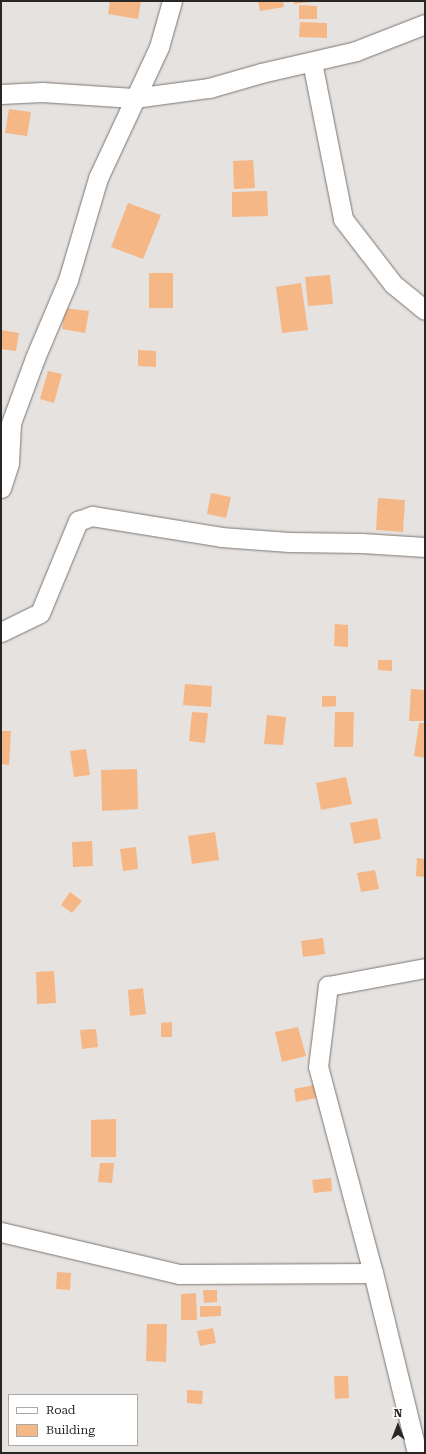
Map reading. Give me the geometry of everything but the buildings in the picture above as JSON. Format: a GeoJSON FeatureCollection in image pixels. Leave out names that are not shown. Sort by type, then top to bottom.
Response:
{"type":"FeatureCollection","features":[{"type":"Feature","properties":{"kind":"street"},"geometry":{"type":"LineString","coordinates":[[1,488],[9,463],[11,423],[35,358],[68,280],[98,178],[134,98],[159,48],[172,1]]}},
{"type":"Feature","properties":{"kind":"street"},"geometry":{"type":"LineString","coordinates":[[1,94],[42,92],[134,98],[209,88],[261,73],[356,51],[425,24]]}},
{"type":"Feature","properties":{"kind":"street"},"geometry":{"type":"LineString","coordinates":[[312,62],[343,219],[392,284],[425,310]]}},
{"type":"Feature","properties":{"kind":"street"},"geometry":{"type":"LineString","coordinates":[[1,632],[40,613],[78,521],[92,516],[221,537],[289,542],[362,543],[425,547]]}},
{"type":"Feature","properties":{"kind":"street"},"geometry":{"type":"LineString","coordinates":[[417,1453],[373,1273],[318,1067],[328,986],[425,968]]}},
{"type":"Feature","properties":{"kind":"street"},"geometry":{"type":"LineString","coordinates":[[1,1232],[179,1274],[373,1273]]}}]}
